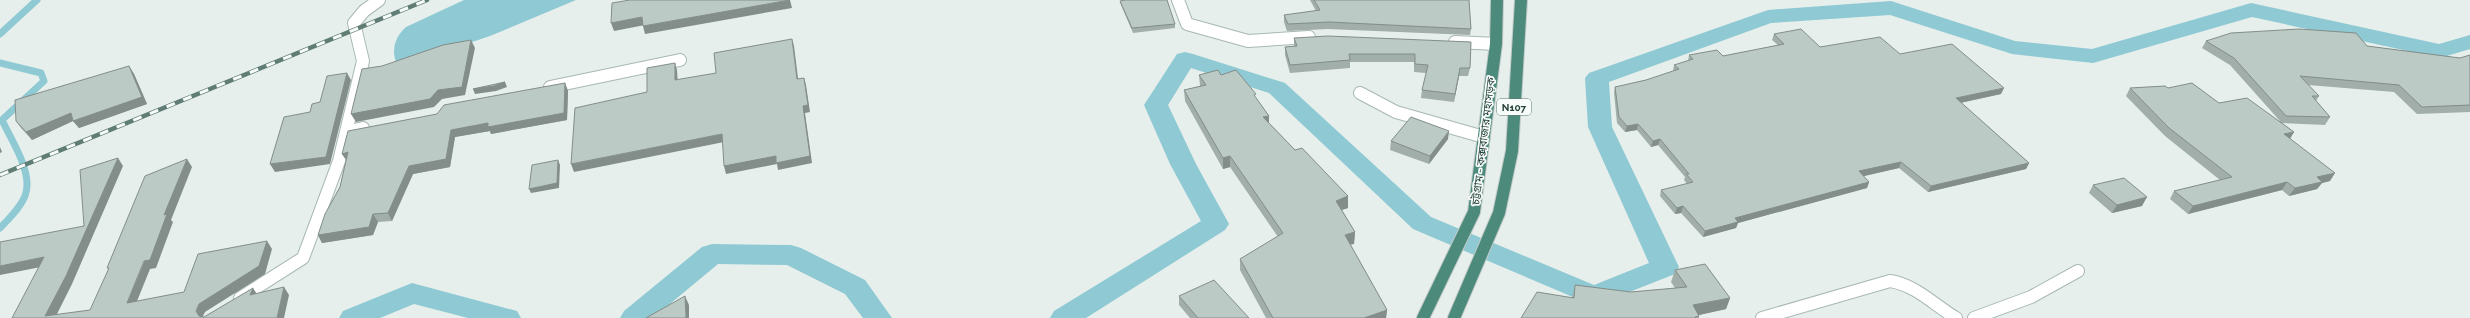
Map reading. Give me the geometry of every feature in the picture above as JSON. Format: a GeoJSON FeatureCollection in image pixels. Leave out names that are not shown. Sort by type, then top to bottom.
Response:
{"type":"FeatureCollection","features":[{"type":"Feature","properties":{"kind":"highway","name":"চট্টগ্রাম - কক্সবাজার মহাসড়ক"},"geometry":{"type":"LineString","coordinates":[[1423,318],[1474,212],[1496,44],[1497,0]]}},
{"type":"Feature","properties":{"kind":"highway","name":"N107"},"geometry":{"type":"LineString","coordinates":[[1454,318],[1499,214],[1512,151],[1522,0]]}},
{"type":"Feature","properties":{"kind":"street"},"geometry":{"type":"LineString","coordinates":[[229,305],[303,258],[339,161],[362,61],[354,23],[364,11],[379,0]]}},
{"type":"Feature","properties":{"kind":"street"},"geometry":{"type":"LineString","coordinates":[[1178,0],[1187,24],[1248,41],[1320,36]]}},
{"type":"Feature","properties":{"kind":"street"},"geometry":{"type":"LineString","coordinates":[[1442,41],[1496,44]]}},
{"type":"Feature","properties":{"kind":"street"},"geometry":{"type":"LineString","coordinates":[[535,90],[680,60]]}},
{"type":"Feature","properties":{"kind":"street"},"geometry":{"type":"LineString","coordinates":[[1360,93],[1396,112],[1484,137]]}},
{"type":"Feature","properties":{"kind":"street"},"geometry":{"type":"LineString","coordinates":[[346,132],[377,126]]}},
{"type":"Feature","properties":{"kind":"street"},"geometry":{"type":"LineString","coordinates":[[1974,318],[2031,297],[2078,271]]}},
{"type":"Feature","properties":{"kind":"street"},"geometry":{"type":"LineString","coordinates":[[1762,318],[1890,281],[1900,281],[1911,286],[1946,313],[1956,318]]}},
{"type":"Feature","properties":{"kind":"water"},"geometry":{"type":"Polygon","coordinates":[[[464,0],[576,0],[490,36],[410,63],[396,62],[394,52],[395,43],[406,27],[464,0]]]}},
{"type":"Feature","properties":{"kind":"building"},"geometry":{"type":"Polygon","coordinates":[[[630,0],[790,0],[643,26],[642,17],[611,23],[612,3],[630,0]]]}},
{"type":"Feature","properties":{"kind":"building"},"geometry":{"type":"Polygon","coordinates":[[[1167,0],[1175,24],[1132,28],[1120,1],[1167,0]]]}},
{"type":"Feature","properties":{"kind":"building"},"geometry":{"type":"Polygon","coordinates":[[[1314,0],[1469,0],[1471,29],[1329,22],[1288,24],[1284,15],[1320,10],[1314,0]]]}},
{"type":"Feature","properties":{"kind":"building"},"geometry":{"type":"Polygon","coordinates":[[[1801,29],[1820,47],[1880,37],[1900,54],[1952,44],[2004,88],[1956,98],[2029,163],[1931,186],[1901,162],[1859,171],[1869,182],[1735,218],[1738,222],[1705,231],[1683,206],[1677,208],[1661,190],[1693,182],[1686,174],[1689,174],[1660,139],[1653,141],[1638,124],[1627,126],[1619,117],[1615,87],[1646,80],[1679,69],[1674,65],[1693,59],[1689,55],[1717,50],[1723,56],[1784,44],[1774,34],[1801,29]]]}},
{"type":"Feature","properties":{"kind":"building"},"geometry":{"type":"Polygon","coordinates":[[[2299,29],[2356,33],[2367,46],[2460,58],[2470,55],[2470,105],[2422,107],[2399,85],[2300,76],[2319,96],[2312,96],[2330,117],[2286,116],[2234,58],[2206,41],[2231,33],[2299,29]]]}},
{"type":"Feature","properties":{"kind":"building"},"geometry":{"type":"Polygon","coordinates":[[[1328,36],[1471,42],[1470,68],[1460,68],[1455,94],[1422,90],[1428,65],[1415,64],[1415,54],[1349,54],[1350,60],[1290,65],[1285,47],[1297,46],[1294,38],[1328,36]]]}},
{"type":"Feature","properties":{"kind":"building"},"geometry":{"type":"Polygon","coordinates":[[[792,39],[797,79],[804,78],[808,105],[803,106],[810,156],[776,163],[776,156],[724,166],[722,134],[571,164],[575,108],[647,92],[647,68],[675,63],[675,80],[716,73],[714,53],[792,39]]]}},
{"type":"Feature","properties":{"kind":"building"},"geometry":{"type":"Polygon","coordinates":[[[471,40],[462,87],[438,90],[430,99],[351,114],[362,69],[382,66],[443,45],[471,40]]]}},
{"type":"Feature","properties":{"kind":"building"},"geometry":{"type":"Polygon","coordinates":[[[129,66],[142,97],[73,121],[71,113],[26,132],[16,121],[15,100],[129,66]]]}},
{"type":"Feature","properties":{"kind":"building"},"geometry":{"type":"Polygon","coordinates":[[[1218,70],[1221,75],[1236,70],[1256,94],[1254,95],[1269,116],[1263,117],[1295,150],[1302,148],[1348,196],[1336,201],[1355,232],[1345,235],[1387,310],[1364,318],[1273,318],[1240,259],[1283,233],[1230,156],[1223,158],[1184,90],[1206,85],[1199,75],[1218,70]]]}},
{"type":"Feature","properties":{"kind":"building"},"geometry":{"type":"Polygon","coordinates":[[[347,73],[326,157],[270,164],[284,117],[310,112],[312,104],[320,102],[327,76],[347,73]]]}},
{"type":"Feature","properties":{"kind":"building"},"geometry":{"type":"Polygon","coordinates":[[[505,82],[494,86],[473,89],[505,82]]]}},
{"type":"Feature","properties":{"kind":"building"},"geometry":{"type":"Polygon","coordinates":[[[565,83],[564,113],[488,127],[488,123],[451,130],[446,159],[409,166],[388,213],[373,214],[369,227],[318,235],[325,214],[340,187],[348,152],[342,154],[348,131],[437,114],[444,105],[565,83]]]}},
{"type":"Feature","properties":{"kind":"building"},"geometry":{"type":"Polygon","coordinates":[[[2192,83],[2219,103],[2247,98],[2294,132],[2284,134],[2335,173],[2317,177],[2322,182],[2295,188],[2287,182],[2193,206],[2174,191],[2232,177],[2169,128],[2130,88],[2165,86],[2168,88],[2192,83]]]}},
{"type":"Feature","properties":{"kind":"building"},"geometry":{"type":"Polygon","coordinates":[[[1411,117],[1449,131],[1430,156],[1391,141],[1411,117]]]}},
{"type":"Feature","properties":{"kind":"building"},"geometry":{"type":"Polygon","coordinates":[[[118,158],[66,276],[45,316],[90,310],[109,268],[107,268],[145,176],[187,159],[164,215],[167,214],[150,260],[144,261],[127,303],[184,292],[198,254],[267,241],[259,266],[199,304],[196,311],[199,316],[204,317],[253,288],[250,295],[284,287],[277,318],[12,318],[44,257],[0,266],[0,242],[84,226],[80,170],[118,158]]]}},
{"type":"Feature","properties":{"kind":"building"},"geometry":{"type":"Polygon","coordinates":[[[558,160],[557,183],[529,189],[532,165],[558,160]]]}},
{"type":"Feature","properties":{"kind":"building"},"geometry":{"type":"Polygon","coordinates":[[[2124,178],[2147,197],[2117,205],[2093,185],[2124,178]]]}},
{"type":"Feature","properties":{"kind":"building"},"geometry":{"type":"Polygon","coordinates":[[[1705,264],[1730,298],[1693,305],[1699,316],[1695,317],[1696,318],[1521,318],[1537,292],[1574,298],[1575,285],[1631,292],[1687,287],[1675,270],[1705,264]]]}},
{"type":"Feature","properties":{"kind":"building"},"geometry":{"type":"Polygon","coordinates":[[[1214,280],[1249,318],[1198,318],[1179,296],[1214,280]]]}},
{"type":"Feature","properties":{"kind":"building"},"geometry":{"type":"Polygon","coordinates":[[[685,296],[686,318],[646,318],[685,296]]]}},
{"type":"Feature","properties":{"kind":"waterway"},"geometry":{"type":"LineString","coordinates":[[0,34],[37,0]]}},
{"type":"Feature","properties":{"kind":"waterway"},"geometry":{"type":"LineString","coordinates":[[1064,318],[1216,224],[1183,164],[1156,105],[1185,59],[1277,88],[1422,223],[1594,296],[1665,267],[1600,127],[1597,78],[1768,17],[1891,8],[2012,47],[2093,56],[2251,10],[2440,51],[2470,42]]}},
{"type":"Feature","properties":{"kind":"waterway"},"geometry":{"type":"LineString","coordinates":[[0,63],[41,73],[44,81],[2,120],[16,147],[24,167],[27,187],[25,196],[20,205],[0,228]]}},
{"type":"Feature","properties":{"kind":"waterway"},"geometry":{"type":"LineString","coordinates":[[634,318],[712,254],[791,255],[855,287],[878,318]]}},
{"type":"Feature","properties":{"kind":"waterway"},"geometry":{"type":"LineString","coordinates":[[353,318],[412,293],[507,318]]}},
{"type":"Feature","properties":{"kind":"railway"},"geometry":{"type":"LineString","coordinates":[[0,175],[427,0]]}}]}
